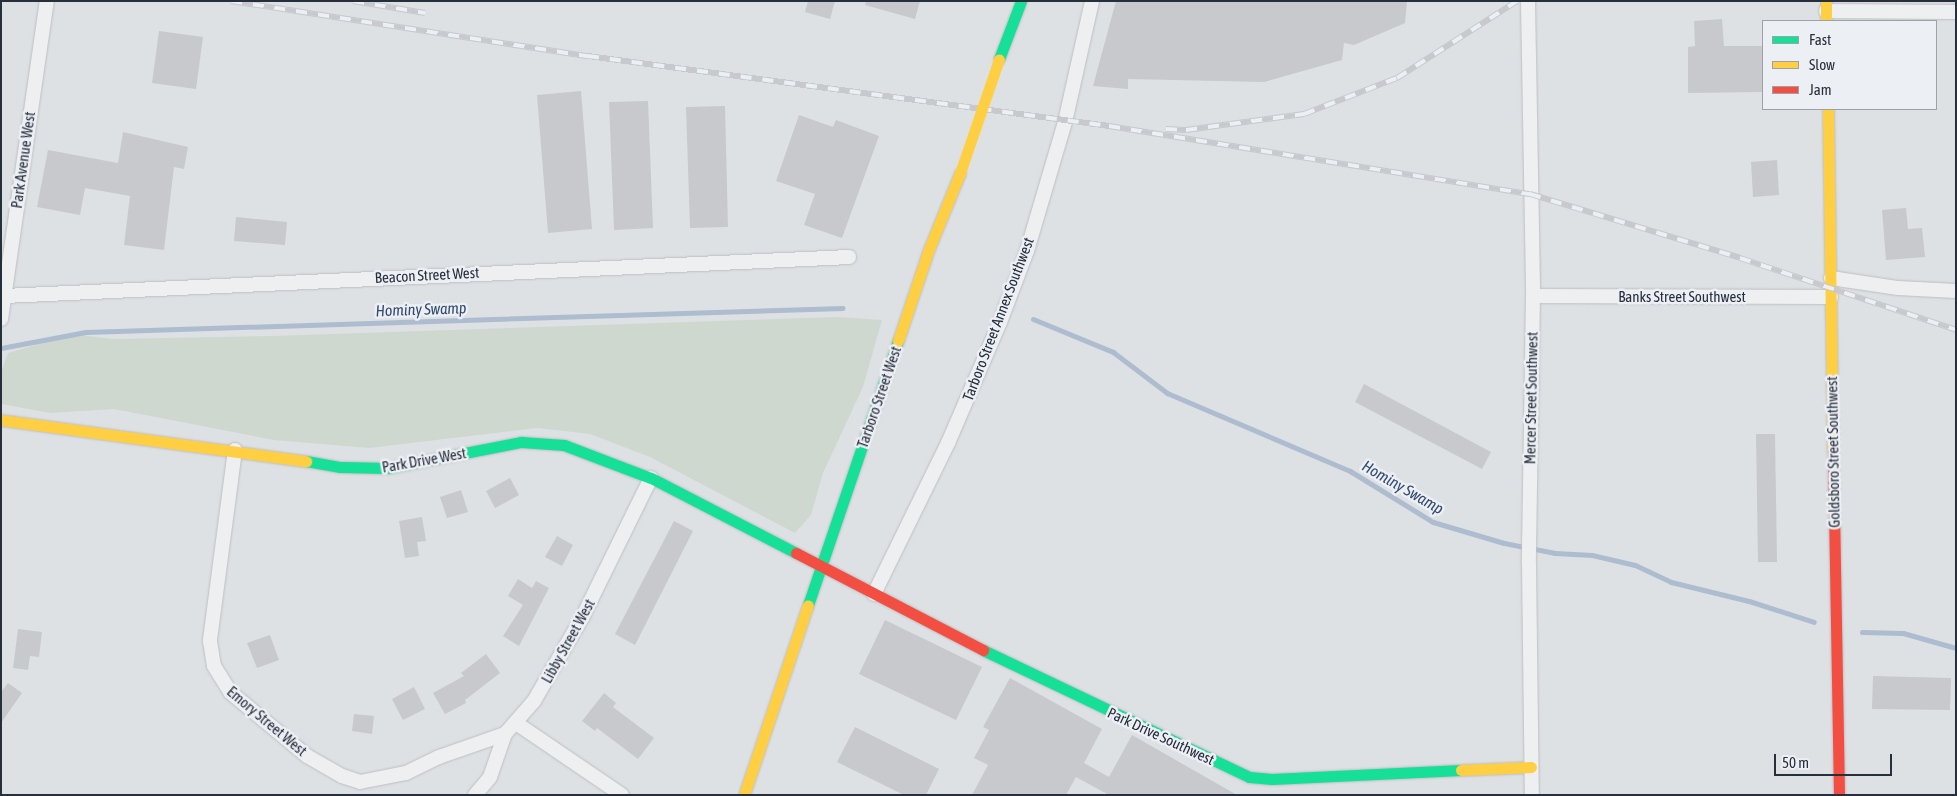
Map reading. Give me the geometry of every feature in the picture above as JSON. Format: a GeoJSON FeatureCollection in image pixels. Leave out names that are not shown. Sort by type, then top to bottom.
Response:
{"type":"FeatureCollection","features":[{"type":"Feature","properties":{"kind":"street","name":"Park Avenue West"},"geometry":{"type":"LineString","coordinates":[[1,319],[47,1]]}},
{"type":"Feature","properties":{"kind":"street","name":"Tarboro Street West"},"geometry":{"type":"LineString","coordinates":[[744,795],[930,249],[960,173],[1021,1]]}},
{"type":"Feature","properties":{"kind":"street","name":"Tarboro Street Annex Southwest"},"geometry":{"type":"LineString","coordinates":[[874,594],[948,443],[1000,322],[1025,256],[1065,122],[1092,1]]}},
{"type":"Feature","properties":{"kind":"street","name":"Mercer Street Southwest"},"geometry":{"type":"LineString","coordinates":[[1528,1],[1532,296],[1529,533],[1532,795]]}},
{"type":"Feature","properties":{"kind":"street"},"geometry":{"type":"LineString","coordinates":[[1826,11],[1956,12]]}},
{"type":"Feature","properties":{"kind":"street","name":"Goldsboro Street Southwest"},"geometry":{"type":"LineString","coordinates":[[1828,110],[1839,795]]}},
{"type":"Feature","properties":{"kind":"street","name":"Beacon Street West"},"geometry":{"type":"LineString","coordinates":[[4,296],[849,257]]}},
{"type":"Feature","properties":{"kind":"street"},"geometry":{"type":"LineString","coordinates":[[1831,278],[1898,288],[1956,291]]}},
{"type":"Feature","properties":{"kind":"street","name":"Banks Street Southwest"},"geometry":{"type":"LineString","coordinates":[[1532,296],[1831,297]]}},
{"type":"Feature","properties":{"kind":"street","name":"Park Drive West"},"geometry":{"type":"LineString","coordinates":[[1,420],[235,450],[340,467],[373,468],[430,462],[521,442],[546,443],[583,450],[651,478],[821,569]]}},
{"type":"Feature","properties":{"kind":"street","name":"Emory Street West"},"geometry":{"type":"LineString","coordinates":[[235,450],[210,641],[214,666],[230,692],[307,756],[342,776],[360,782],[406,774],[439,757],[505,734]]}},
{"type":"Feature","properties":{"kind":"street","name":"Libby Street West"},"geometry":{"type":"LineString","coordinates":[[475,795],[490,777],[505,734],[544,687],[582,618],[651,478]]}},
{"type":"Feature","properties":{"kind":"street","name":"Park Drive Southwest"},"geometry":{"type":"LineString","coordinates":[[821,569],[1248,777],[1272,780],[1531,767]]}},
{"type":"Feature","properties":{"kind":"street"},"geometry":{"type":"LineString","coordinates":[[516,723],[622,795]]}},
{"type":"Feature","properties":{"kind":"shaded area"},"geometry":{"type":"Polygon","coordinates":[[[838,317],[882,320],[863,387],[823,473],[811,515],[795,533],[650,457],[590,434],[537,428],[369,448],[274,440],[114,409],[50,413],[1,404],[1,372],[8,353],[72,334],[113,339],[272,336],[838,317]]]}},
{"type":"Feature","properties":{"kind":"building"},"geometry":{"type":"Polygon","coordinates":[[[808,1],[835,1],[830,19],[805,12],[808,1]]]}},
{"type":"Feature","properties":{"kind":"building"},"geometry":{"type":"Polygon","coordinates":[[[866,1],[920,1],[915,19],[865,5],[866,1]]]}},
{"type":"Feature","properties":{"kind":"building"},"geometry":{"type":"Polygon","coordinates":[[[1116,1],[1407,1],[1405,23],[1354,45],[1344,43],[1342,60],[1264,82],[1128,79],[1128,89],[1093,86],[1116,1]]]}},
{"type":"Feature","properties":{"kind":"building"},"geometry":{"type":"Polygon","coordinates":[[[1722,19],[1724,46],[1762,46],[1762,92],[1688,93],[1688,47],[1695,46],[1694,21],[1722,19]]]}},
{"type":"Feature","properties":{"kind":"building"},"geometry":{"type":"Polygon","coordinates":[[[159,31],[203,37],[196,89],[152,83],[159,31]]]}},
{"type":"Feature","properties":{"kind":"building"},"geometry":{"type":"Polygon","coordinates":[[[581,91],[592,229],[548,233],[537,95],[581,91]]]}},
{"type":"Feature","properties":{"kind":"building"},"geometry":{"type":"Polygon","coordinates":[[[648,101],[653,228],[614,230],[609,102],[648,101]]]}},
{"type":"Feature","properties":{"kind":"building"},"geometry":{"type":"Polygon","coordinates":[[[725,106],[728,227],[690,228],[686,107],[725,106]]]}},
{"type":"Feature","properties":{"kind":"building"},"geometry":{"type":"Polygon","coordinates":[[[799,115],[833,127],[836,120],[879,136],[842,238],[804,225],[815,194],[776,181],[799,115]]]}},
{"type":"Feature","properties":{"kind":"building"},"geometry":{"type":"Polygon","coordinates":[[[123,132],[188,147],[184,169],[174,167],[164,250],[124,245],[130,196],[85,188],[80,215],[37,207],[48,150],[118,163],[123,132]]]}},
{"type":"Feature","properties":{"kind":"building"},"geometry":{"type":"Polygon","coordinates":[[[1777,160],[1779,195],[1753,197],[1751,162],[1777,160]]]}},
{"type":"Feature","properties":{"kind":"building"},"geometry":{"type":"Polygon","coordinates":[[[1906,208],[1908,229],[1922,228],[1925,257],[1886,260],[1882,210],[1906,208]]]}},
{"type":"Feature","properties":{"kind":"building"},"geometry":{"type":"Polygon","coordinates":[[[236,217],[287,222],[285,245],[234,241],[236,217]]]}},
{"type":"Feature","properties":{"kind":"building"},"geometry":{"type":"Polygon","coordinates":[[[1364,384],[1491,452],[1482,469],[1355,402],[1364,384]]]}},
{"type":"Feature","properties":{"kind":"building"},"geometry":{"type":"Polygon","coordinates":[[[1756,434],[1775,434],[1777,562],[1758,562],[1756,434]]]}},
{"type":"Feature","properties":{"kind":"building"},"geometry":{"type":"Polygon","coordinates":[[[510,478],[519,495],[495,508],[486,491],[510,478]]]}},
{"type":"Feature","properties":{"kind":"building"},"geometry":{"type":"Polygon","coordinates":[[[461,490],[468,512],[447,518],[440,497],[461,490]]]}},
{"type":"Feature","properties":{"kind":"building"},"geometry":{"type":"Polygon","coordinates":[[[422,517],[426,541],[417,542],[419,556],[405,558],[399,521],[422,517]]]}},
{"type":"Feature","properties":{"kind":"building"},"geometry":{"type":"Polygon","coordinates":[[[674,521],[693,531],[635,645],[615,634],[674,521]]]}},
{"type":"Feature","properties":{"kind":"building"},"geometry":{"type":"Polygon","coordinates":[[[557,536],[573,545],[562,566],[545,557],[557,536]]]}},
{"type":"Feature","properties":{"kind":"building"},"geometry":{"type":"Polygon","coordinates":[[[518,579],[532,588],[536,581],[549,588],[519,646],[503,636],[523,605],[508,596],[518,579]]]}},
{"type":"Feature","properties":{"kind":"building"},"geometry":{"type":"Polygon","coordinates":[[[885,620],[982,667],[956,720],[859,674],[885,620]]]}},
{"type":"Feature","properties":{"kind":"building"},"geometry":{"type":"Polygon","coordinates":[[[18,629],[42,632],[39,657],[30,656],[28,670],[13,668],[18,629]]]}},
{"type":"Feature","properties":{"kind":"building"},"geometry":{"type":"Polygon","coordinates":[[[270,635],[279,660],[257,668],[247,643],[270,635]]]}},
{"type":"Feature","properties":{"kind":"building"},"geometry":{"type":"Polygon","coordinates":[[[486,654],[500,673],[465,700],[466,703],[445,714],[433,693],[464,676],[461,673],[486,654]]]}},
{"type":"Feature","properties":{"kind":"building"},"geometry":{"type":"Polygon","coordinates":[[[1873,676],[1951,678],[1950,710],[1872,709],[1873,676]]]}},
{"type":"Feature","properties":{"kind":"building"},"geometry":{"type":"Polygon","coordinates":[[[1010,678],[1102,729],[1084,763],[1109,777],[1132,735],[1237,795],[1109,795],[1076,777],[1066,795],[972,795],[988,765],[974,758],[989,730],[983,727],[1010,678]]]}},
{"type":"Feature","properties":{"kind":"building"},"geometry":{"type":"Polygon","coordinates":[[[8,683],[22,693],[1,723],[1,692],[8,683]]]}},
{"type":"Feature","properties":{"kind":"building"},"geometry":{"type":"Polygon","coordinates":[[[414,687],[425,709],[403,720],[392,699],[414,687]]]}},
{"type":"Feature","properties":{"kind":"building"},"geometry":{"type":"Polygon","coordinates":[[[604,693],[616,703],[613,707],[654,738],[638,759],[597,728],[595,731],[582,721],[604,693]]]}},
{"type":"Feature","properties":{"kind":"building"},"geometry":{"type":"Polygon","coordinates":[[[354,714],[374,716],[372,734],[352,731],[354,714]]]}},
{"type":"Feature","properties":{"kind":"building"},"geometry":{"type":"Polygon","coordinates":[[[855,727],[939,769],[926,795],[904,795],[837,762],[855,727]]]}},
{"type":"Feature","properties":{"kind":"waterway","name":"Hominy Swamp"},"geometry":{"type":"LineString","coordinates":[[1,348],[86,332],[843,308]]}},
{"type":"Feature","properties":{"kind":"waterway","name":"Hominy Swamp"},"geometry":{"type":"LineString","coordinates":[[1033,319],[1113,352],[1167,393],[1350,471],[1433,522],[1504,543],[1555,553],[1592,555],[1635,565],[1671,582],[1749,601],[1814,622]]}},
{"type":"Feature","properties":{"kind":"waterway","name":"Hominy Swamp"},"geometry":{"type":"LineString","coordinates":[[1862,632],[1903,633],[1956,648]]}},
{"type":"Feature","properties":{"kind":"railway"},"geometry":{"type":"LineString","coordinates":[[231,1],[588,56],[1109,126],[1530,194],[1740,258],[1956,330]]}},
{"type":"Feature","properties":{"kind":"railway"},"geometry":{"type":"LineString","coordinates":[[353,1],[425,13]]}},
{"type":"Feature","properties":{"kind":"railway"},"geometry":{"type":"LineString","coordinates":[[1166,129],[1186,130],[1304,114],[1397,78],[1517,1]]}},
{"type":"Feature","properties":{"kind":"traffic: fast"},"geometry":{"type":"LineString","coordinates":[[999,59],[1021,1]]}},
{"type":"Feature","properties":{"kind":"traffic: fast"},"geometry":{"type":"LineString","coordinates":[[808,605],[898,341]]}},
{"type":"Feature","properties":{"kind":"traffic: fast"},"geometry":{"type":"LineString","coordinates":[[306,461],[340,467],[388,468],[521,442],[564,445],[651,478],[796,553]]}},
{"type":"Feature","properties":{"kind":"traffic: fast"},"geometry":{"type":"LineString","coordinates":[[983,650],[1249,777],[1272,779],[1461,770]]}},
{"type":"Feature","properties":{"kind":"traffic: slow"},"geometry":{"type":"LineString","coordinates":[[1826,1],[1826,20]]}},
{"type":"Feature","properties":{"kind":"traffic: slow"},"geometry":{"type":"LineString","coordinates":[[960,173],[999,59]]}},
{"type":"Feature","properties":{"kind":"traffic: slow"},"geometry":{"type":"LineString","coordinates":[[1828,110],[1833,451]]}},
{"type":"Feature","properties":{"kind":"traffic: slow"},"geometry":{"type":"LineString","coordinates":[[898,341],[929,249],[960,173]]}},
{"type":"Feature","properties":{"kind":"traffic: slow"},"geometry":{"type":"LineString","coordinates":[[1,420],[306,461]]}},
{"type":"Feature","properties":{"kind":"traffic: slow"},"geometry":{"type":"LineString","coordinates":[[744,795],[808,605]]}},
{"type":"Feature","properties":{"kind":"traffic: slow"},"geometry":{"type":"LineString","coordinates":[[1461,770],[1531,767]]}},
{"type":"Feature","properties":{"kind":"traffic: jam"},"geometry":{"type":"LineString","coordinates":[[1833,451],[1839,795]]}},
{"type":"Feature","properties":{"kind":"traffic: jam"},"geometry":{"type":"LineString","coordinates":[[796,553],[983,650]]}}]}
